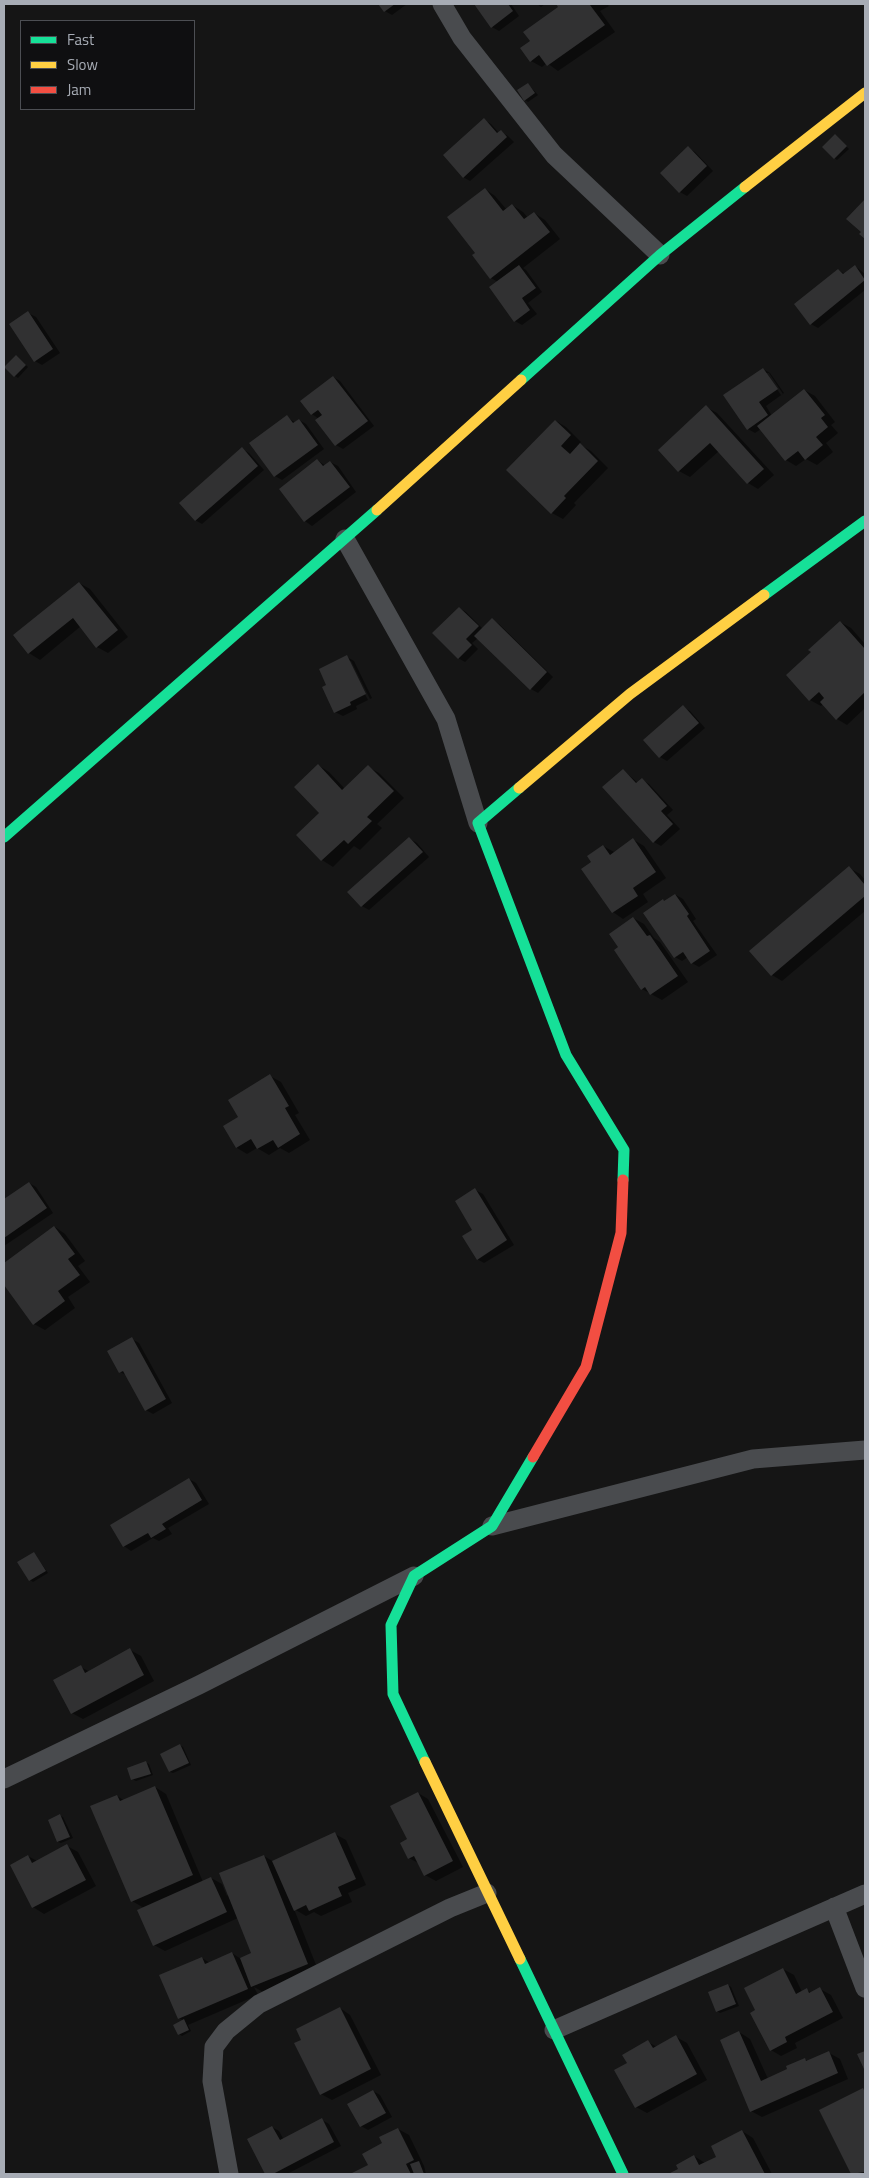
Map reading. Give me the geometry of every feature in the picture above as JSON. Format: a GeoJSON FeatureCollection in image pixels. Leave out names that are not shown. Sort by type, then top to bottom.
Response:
{"type":"FeatureCollection","features":[{"type":"Feature","properties":{"kind":"street"},"geometry":{"type":"LineString","coordinates":[[442,4],[462,38],[554,155],[660,255]]}},
{"type":"Feature","properties":{"kind":"street"},"geometry":{"type":"LineString","coordinates":[[4,836],[345,538],[660,255],[865,92]]}},
{"type":"Feature","properties":{"kind":"street"},"geometry":{"type":"LineString","coordinates":[[478,823],[630,694],[865,521]]}},
{"type":"Feature","properties":{"kind":"street"},"geometry":{"type":"LineString","coordinates":[[345,538],[446,719],[478,823],[566,1055],[624,1150],[622,1233],[586,1367],[492,1526]]}},
{"type":"Feature","properties":{"kind":"street"},"geometry":{"type":"LineString","coordinates":[[4,1779],[199,1685],[414,1576],[492,1526],[753,1459],[865,1450]]}},
{"type":"Feature","properties":{"kind":"street"},"geometry":{"type":"LineString","coordinates":[[414,1576],[392,1624],[393,1694],[623,2174]]}},
{"type":"Feature","properties":{"kind":"street"},"geometry":{"type":"LineString","coordinates":[[229,2174],[212,2081],[214,2047],[226,2031],[259,2004],[450,1908],[487,1893]]}},
{"type":"Feature","properties":{"kind":"street"},"geometry":{"type":"LineString","coordinates":[[554,2030],[865,1894]]}},
{"type":"Feature","properties":{"kind":"street"},"geometry":{"type":"LineString","coordinates":[[834,1907],[865,1988]]}},
{"type":"Feature","properties":{"kind":"building"},"geometry":{"type":"Polygon","coordinates":[[[378,4],[395,4],[384,12],[378,4]]]}},
{"type":"Feature","properties":{"kind":"building"},"geometry":{"type":"Polygon","coordinates":[[[474,4],[508,4],[513,11],[491,28],[474,4]]]}},
{"type":"Feature","properties":{"kind":"building"},"geometry":{"type":"Polygon","coordinates":[[[556,4],[592,4],[590,5],[605,25],[547,66],[539,55],[530,62],[520,48],[530,41],[523,32],[558,7],[556,4]]]}},
{"type":"Feature","properties":{"kind":"building"},"geometry":{"type":"Polygon","coordinates":[[[528,83],[535,93],[524,101],[517,90],[528,83]]]}},
{"type":"Feature","properties":{"kind":"building"},"geometry":{"type":"Polygon","coordinates":[[[484,118],[497,133],[501,130],[507,137],[463,178],[443,155],[484,118]]]}},
{"type":"Feature","properties":{"kind":"building"},"geometry":{"type":"Polygon","coordinates":[[[835,134],[847,146],[834,159],[822,147],[835,134]]]}},
{"type":"Feature","properties":{"kind":"building"},"geometry":{"type":"Polygon","coordinates":[[[688,146],[707,166],[679,193],[660,173],[688,146]]]}},
{"type":"Feature","properties":{"kind":"building"},"geometry":{"type":"Polygon","coordinates":[[[485,188],[503,211],[512,204],[524,219],[534,212],[550,232],[490,279],[472,255],[475,253],[447,217],[485,188]]]}},
{"type":"Feature","properties":{"kind":"building"},"geometry":{"type":"Polygon","coordinates":[[[865,199],[865,239],[859,234],[861,232],[846,219],[865,199]]]}},
{"type":"Feature","properties":{"kind":"building"},"geometry":{"type":"Polygon","coordinates":[[[519,265],[536,288],[522,298],[530,310],[514,322],[489,287],[519,265]]]}},
{"type":"Feature","properties":{"kind":"building"},"geometry":{"type":"Polygon","coordinates":[[[855,265],[865,280],[810,325],[794,304],[838,269],[843,274],[855,265]]]}},
{"type":"Feature","properties":{"kind":"building"},"geometry":{"type":"Polygon","coordinates":[[[28,311],[53,349],[34,362],[9,324],[28,311]]]}},
{"type":"Feature","properties":{"kind":"building"},"geometry":{"type":"Polygon","coordinates":[[[16,355],[26,365],[14,377],[4,367],[16,355]]]}},
{"type":"Feature","properties":{"kind":"building"},"geometry":{"type":"Polygon","coordinates":[[[763,368],[778,389],[759,402],[768,415],[747,430],[723,395],[763,368]]]}},
{"type":"Feature","properties":{"kind":"building"},"geometry":{"type":"Polygon","coordinates":[[[333,376],[368,421],[335,446],[315,420],[322,415],[318,410],[311,415],[300,401],[333,376]]]}},
{"type":"Feature","properties":{"kind":"building"},"geometry":{"type":"Polygon","coordinates":[[[804,389],[825,415],[821,418],[828,427],[816,437],[823,445],[805,460],[798,451],[785,461],[757,426],[804,389]]]}},
{"type":"Feature","properties":{"kind":"building"},"geometry":{"type":"Polygon","coordinates":[[[706,405],[764,469],[747,484],[710,443],[678,472],[658,450],[706,405]]]}},
{"type":"Feature","properties":{"kind":"building"},"geometry":{"type":"Polygon","coordinates":[[[287,415],[293,423],[299,419],[318,445],[274,477],[249,443],[287,415]]]}},
{"type":"Feature","properties":{"kind":"building"},"geometry":{"type":"Polygon","coordinates":[[[555,420],[571,435],[561,446],[570,454],[580,443],[598,461],[564,496],[566,498],[551,514],[506,470],[555,420]]]}},
{"type":"Feature","properties":{"kind":"building"},"geometry":{"type":"Polygon","coordinates":[[[242,447],[258,466],[195,521],[179,503],[242,447]]]}},
{"type":"Feature","properties":{"kind":"building"},"geometry":{"type":"Polygon","coordinates":[[[317,459],[323,466],[330,461],[350,487],[304,522],[279,489],[317,459]]]}},
{"type":"Feature","properties":{"kind":"building"},"geometry":{"type":"Polygon","coordinates":[[[79,582],[118,630],[96,648],[73,618],[28,654],[13,635],[79,582]]]}},
{"type":"Feature","properties":{"kind":"building"},"geometry":{"type":"Polygon","coordinates":[[[459,607],[479,626],[466,639],[472,645],[458,659],[432,633],[459,607]]]}},
{"type":"Feature","properties":{"kind":"building"},"geometry":{"type":"Polygon","coordinates":[[[492,618],[547,672],[530,690],[474,636],[492,618]]]}},
{"type":"Feature","properties":{"kind":"building"},"geometry":{"type":"Polygon","coordinates":[[[840,621],[865,649],[865,692],[836,720],[820,702],[824,698],[819,692],[809,701],[786,675],[811,652],[808,650],[840,621]]]}},
{"type":"Feature","properties":{"kind":"building"},"geometry":{"type":"Polygon","coordinates":[[[347,655],[366,694],[350,702],[351,705],[334,713],[322,687],[326,685],[319,669],[347,655]]]}},
{"type":"Feature","properties":{"kind":"building"},"geometry":{"type":"Polygon","coordinates":[[[683,705],[699,723],[659,758],[643,740],[683,705]]]}},
{"type":"Feature","properties":{"kind":"building"},"geometry":{"type":"Polygon","coordinates":[[[318,764],[342,790],[368,765],[394,791],[367,817],[372,821],[348,844],[344,840],[321,861],[296,835],[319,813],[294,787],[318,764]]]}},
{"type":"Feature","properties":{"kind":"building"},"geometry":{"type":"Polygon","coordinates":[[[623,769],[636,783],[642,778],[667,806],[661,811],[673,824],[653,843],[602,787],[623,769]]]}},
{"type":"Feature","properties":{"kind":"building"},"geometry":{"type":"Polygon","coordinates":[[[409,837],[423,852],[361,907],[347,892],[409,837]]]}},
{"type":"Feature","properties":{"kind":"building"},"geometry":{"type":"Polygon","coordinates":[[[633,838],[656,872],[633,888],[638,896],[612,913],[581,869],[591,862],[587,856],[603,845],[610,855],[633,838]]]}},
{"type":"Feature","properties":{"kind":"building"},"geometry":{"type":"Polygon","coordinates":[[[849,866],[865,885],[865,896],[771,976],[749,951],[849,866]]]}},
{"type":"Feature","properties":{"kind":"building"},"geometry":{"type":"Polygon","coordinates":[[[675,894],[710,951],[691,964],[683,952],[674,958],[643,913],[663,899],[664,901],[675,894]]]}},
{"type":"Feature","properties":{"kind":"building"},"geometry":{"type":"Polygon","coordinates":[[[633,917],[647,936],[650,935],[678,976],[650,995],[645,987],[641,990],[614,950],[618,947],[609,934],[633,917]]]}},
{"type":"Feature","properties":{"kind":"building"},"geometry":{"type":"Polygon","coordinates":[[[270,1074],[289,1106],[285,1108],[300,1134],[278,1148],[273,1140],[257,1149],[251,1139],[236,1148],[223,1126],[238,1117],[228,1100],[270,1074]]]}},
{"type":"Feature","properties":{"kind":"building"},"geometry":{"type":"Polygon","coordinates":[[[29,1182],[47,1208],[4,1238],[4,1199],[29,1182]]]}},
{"type":"Feature","properties":{"kind":"building"},"geometry":{"type":"Polygon","coordinates":[[[475,1188],[507,1240],[477,1260],[462,1236],[472,1230],[455,1201],[475,1188]]]}},
{"type":"Feature","properties":{"kind":"building"},"geometry":{"type":"Polygon","coordinates":[[[54,1226],[75,1254],[68,1259],[80,1275],[58,1291],[65,1301],[33,1325],[4,1285],[4,1263],[54,1226]]]}},
{"type":"Feature","properties":{"kind":"building"},"geometry":{"type":"Polygon","coordinates":[[[132,1337],[166,1399],[145,1411],[123,1371],[119,1373],[107,1351],[132,1337]]]}},
{"type":"Feature","properties":{"kind":"building"},"geometry":{"type":"Polygon","coordinates":[[[189,1478],[202,1500],[162,1524],[166,1529],[151,1538],[148,1533],[123,1547],[110,1525],[189,1478]]]}},
{"type":"Feature","properties":{"kind":"building"},"geometry":{"type":"Polygon","coordinates":[[[34,1552],[46,1571],[29,1581],[17,1562],[34,1552]]]}},
{"type":"Feature","properties":{"kind":"building"},"geometry":{"type":"Polygon","coordinates":[[[130,1648],[144,1675],[71,1714],[53,1680],[81,1665],[85,1673],[130,1648]]]}},
{"type":"Feature","properties":{"kind":"building"},"geometry":{"type":"Polygon","coordinates":[[[180,1744],[189,1763],[169,1772],[160,1754],[180,1744]]]}},
{"type":"Feature","properties":{"kind":"building"},"geometry":{"type":"Polygon","coordinates":[[[146,1761],[151,1774],[131,1780],[127,1768],[146,1761]]]}},
{"type":"Feature","properties":{"kind":"building"},"geometry":{"type":"Polygon","coordinates":[[[155,1786],[193,1875],[131,1902],[90,1806],[117,1795],[120,1801],[155,1786]]]}},
{"type":"Feature","properties":{"kind":"building"},"geometry":{"type":"Polygon","coordinates":[[[418,1792],[453,1861],[424,1876],[414,1856],[408,1859],[400,1843],[407,1839],[390,1806],[418,1792]]]}},
{"type":"Feature","properties":{"kind":"building"},"geometry":{"type":"Polygon","coordinates":[[[60,1814],[70,1837],[57,1842],[48,1820],[60,1814]]]}},
{"type":"Feature","properties":{"kind":"building"},"geometry":{"type":"Polygon","coordinates":[[[335,1832],[356,1879],[338,1887],[342,1896],[309,1911],[306,1905],[294,1911],[272,1861],[335,1832]]]}},
{"type":"Feature","properties":{"kind":"building"},"geometry":{"type":"Polygon","coordinates":[[[67,1844],[86,1880],[32,1908],[10,1865],[28,1855],[32,1863],[67,1844]]]}},
{"type":"Feature","properties":{"kind":"building"},"geometry":{"type":"Polygon","coordinates":[[[264,1855],[308,1964],[251,1987],[240,1958],[251,1953],[219,1873],[264,1855]]]}},
{"type":"Feature","properties":{"kind":"building"},"geometry":{"type":"Polygon","coordinates":[[[211,1877],[227,1912],[153,1946],[137,1910],[211,1877]]]}},
{"type":"Feature","properties":{"kind":"building"},"geometry":{"type":"Polygon","coordinates":[[[232,1952],[248,1989],[178,2019],[159,1975],[202,1957],[205,1964],[232,1952]]]}},
{"type":"Feature","properties":{"kind":"building"},"geometry":{"type":"Polygon","coordinates":[[[783,1968],[796,1994],[807,1988],[809,1993],[820,1987],[833,2012],[785,2037],[787,2042],[770,2051],[750,2013],[755,2010],[744,1988],[783,1968]]]}},
{"type":"Feature","properties":{"kind":"building"},"geometry":{"type":"Polygon","coordinates":[[[728,1984],[736,2004],[716,2012],[708,1992],[728,1984]]]}},
{"type":"Feature","properties":{"kind":"building"},"geometry":{"type":"Polygon","coordinates":[[[340,2007],[371,2069],[320,2095],[294,2043],[301,2040],[296,2029],[340,2007]]]}},
{"type":"Feature","properties":{"kind":"building"},"geometry":{"type":"Polygon","coordinates":[[[184,2019],[189,2030],[178,2035],[173,2025],[184,2019]]]}},
{"type":"Feature","properties":{"kind":"building"},"geometry":{"type":"Polygon","coordinates":[[[739,2031],[761,2081],[787,2069],[786,2066],[805,2058],[806,2061],[829,2051],[838,2073],[750,2112],[720,2040],[739,2031]]]}},
{"type":"Feature","properties":{"kind":"building"},"geometry":{"type":"Polygon","coordinates":[[[676,2035],[697,2074],[635,2108],[614,2070],[627,2063],[622,2055],[648,2040],[653,2048],[676,2035]]]}},
{"type":"Feature","properties":{"kind":"building"},"geometry":{"type":"Polygon","coordinates":[[[865,2051],[865,2069],[864,2069],[857,2054],[865,2051]]]}},
{"type":"Feature","properties":{"kind":"building"},"geometry":{"type":"Polygon","coordinates":[[[863,2088],[865,2092],[865,2172],[851,2174],[819,2110],[863,2088]]]}},
{"type":"Feature","properties":{"kind":"building"},"geometry":{"type":"Polygon","coordinates":[[[373,2090],[386,2113],[360,2127],[347,2104],[373,2090]]]}},
{"type":"Feature","properties":{"kind":"building"},"geometry":{"type":"Polygon","coordinates":[[[322,2118],[334,2142],[273,2174],[265,2174],[247,2139],[272,2126],[280,2140],[322,2118]]]}},
{"type":"Feature","properties":{"kind":"building"},"geometry":{"type":"Polygon","coordinates":[[[398,2128],[414,2160],[406,2164],[411,2174],[350,2174],[368,2165],[362,2154],[382,2143],[379,2137],[398,2128]]]}},
{"type":"Feature","properties":{"kind":"building"},"geometry":{"type":"Polygon","coordinates":[[[742,2130],[765,2174],[668,2174],[678,2169],[676,2165],[694,2155],[699,2165],[716,2157],[711,2146],[742,2130]]]}},
{"type":"Feature","properties":{"kind":"building"},"geometry":{"type":"Polygon","coordinates":[[[419,2161],[424,2174],[414,2174],[410,2164],[419,2161]]]}},
{"type":"Feature","properties":{"kind":"traffic: fast"},"geometry":{"type":"LineString","coordinates":[[521,380],[660,255],[745,187]]}},
{"type":"Feature","properties":{"kind":"traffic: fast"},"geometry":{"type":"LineString","coordinates":[[4,837],[377,510]]}},
{"type":"Feature","properties":{"kind":"traffic: fast"},"geometry":{"type":"LineString","coordinates":[[764,595],[865,521]]}},
{"type":"Feature","properties":{"kind":"traffic: fast"},"geometry":{"type":"LineString","coordinates":[[519,788],[478,823],[566,1055],[624,1150],[623,1180]]}},
{"type":"Feature","properties":{"kind":"traffic: fast"},"geometry":{"type":"LineString","coordinates":[[425,1762],[393,1694],[391,1625],[414,1576],[492,1526],[533,1457]]}},
{"type":"Feature","properties":{"kind":"traffic: fast"},"geometry":{"type":"LineString","coordinates":[[520,1959],[623,2174]]}},
{"type":"Feature","properties":{"kind":"traffic: slow"},"geometry":{"type":"LineString","coordinates":[[745,187],[865,93]]}},
{"type":"Feature","properties":{"kind":"traffic: slow"},"geometry":{"type":"LineString","coordinates":[[377,510],[521,380]]}},
{"type":"Feature","properties":{"kind":"traffic: slow"},"geometry":{"type":"LineString","coordinates":[[519,788],[630,694],[764,595]]}},
{"type":"Feature","properties":{"kind":"traffic: slow"},"geometry":{"type":"LineString","coordinates":[[425,1762],[520,1959]]}},
{"type":"Feature","properties":{"kind":"traffic: jam"},"geometry":{"type":"LineString","coordinates":[[533,1457],[586,1367],[621,1233],[623,1180]]}}]}
